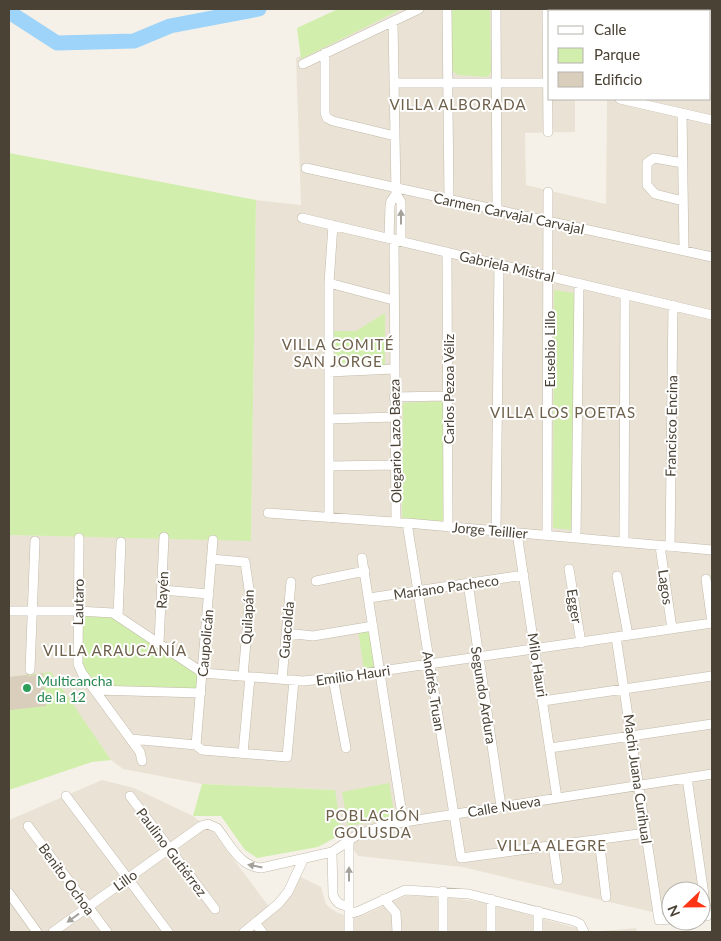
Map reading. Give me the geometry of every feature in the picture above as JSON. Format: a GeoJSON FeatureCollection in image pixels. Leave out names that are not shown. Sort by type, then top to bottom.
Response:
{"type":"FeatureCollection","features":[{"type":"Feature","properties":{"kind":"street"},"geometry":{"type":"LineString","coordinates":[[303,64],[419,9]]}},
{"type":"Feature","properties":{"kind":"street"},"geometry":{"type":"LineString","coordinates":[[447,9],[448,200]]}},
{"type":"Feature","properties":{"kind":"street"},"geometry":{"type":"LineString","coordinates":[[496,9],[497,210]]}},
{"type":"Feature","properties":{"kind":"street"},"geometry":{"type":"LineString","coordinates":[[547,9],[548,132]]}},
{"type":"Feature","properties":{"kind":"street","name":"Olegario Lazo Baeza"},"geometry":{"type":"LineString","coordinates":[[393,22],[396,191],[401,208],[394,239],[393,300],[396,522]]}},
{"type":"Feature","properties":{"kind":"street"},"geometry":{"type":"LineString","coordinates":[[325,53],[327,118],[395,136]]}},
{"type":"Feature","properties":{"kind":"street"},"geometry":{"type":"LineString","coordinates":[[395,83],[548,83]]}},
{"type":"Feature","properties":{"kind":"street"},"geometry":{"type":"LineString","coordinates":[[624,100],[712,120]]}},
{"type":"Feature","properties":{"kind":"street"},"geometry":{"type":"LineString","coordinates":[[682,113],[684,251]]}},
{"type":"Feature","properties":{"kind":"street"},"geometry":{"type":"LineString","coordinates":[[683,163],[654,158],[647,162],[647,185],[655,194],[683,201]]}},
{"type":"Feature","properties":{"kind":"street","name":"Carmen Carvajal Carvajal"},"geometry":{"type":"LineString","coordinates":[[306,168],[396,191],[497,210],[712,257]]}},
{"type":"Feature","properties":{"kind":"street","name":"Eusebio Lillo"},"geometry":{"type":"LineString","coordinates":[[548,192],[548,535]]}},
{"type":"Feature","properties":{"kind":"street","name":"Gabriela Mistral"},"geometry":{"type":"LineString","coordinates":[[302,218],[712,315]]}},
{"type":"Feature","properties":{"kind":"street"},"geometry":{"type":"LineString","coordinates":[[329,518],[329,283],[333,225]]}},
{"type":"Feature","properties":{"kind":"street","name":"Carlos Pezoa Véliz"},"geometry":{"type":"LineString","coordinates":[[448,252],[448,527]]}},
{"type":"Feature","properties":{"kind":"street"},"geometry":{"type":"LineString","coordinates":[[496,531],[499,264]]}},
{"type":"Feature","properties":{"kind":"street"},"geometry":{"type":"LineString","coordinates":[[329,283],[393,300]]}},
{"type":"Feature","properties":{"kind":"street","name":"Eusebio Lillo"},"geometry":{"type":"LineString","coordinates":[[576,538],[579,283]]}},
{"type":"Feature","properties":{"kind":"street"},"geometry":{"type":"LineString","coordinates":[[624,542],[625,294]]}},
{"type":"Feature","properties":{"kind":"street","name":"Francisco Encina"},"geometry":{"type":"LineString","coordinates":[[670,546],[673,305]]}},
{"type":"Feature","properties":{"kind":"street"},"geometry":{"type":"LineString","coordinates":[[329,372],[394,369]]}},
{"type":"Feature","properties":{"kind":"street"},"geometry":{"type":"LineString","coordinates":[[394,397],[448,396]]}},
{"type":"Feature","properties":{"kind":"street"},"geometry":{"type":"LineString","coordinates":[[329,419],[394,417]]}},
{"type":"Feature","properties":{"kind":"street"},"geometry":{"type":"LineString","coordinates":[[329,466],[395,466]]}},
{"type":"Feature","properties":{"kind":"street","name":"Jorge Teillier"},"geometry":{"type":"LineString","coordinates":[[268,513],[396,522],[712,550]]}},
{"type":"Feature","properties":{"kind":"street","name":"Andrés Truan"},"geometry":{"type":"LineString","coordinates":[[407,523],[461,858],[553,845]]}},
{"type":"Feature","properties":{"kind":"street","name":"Milo Hauri"},"geometry":{"type":"LineString","coordinates":[[517,533],[557,798]]}},
{"type":"Feature","properties":{"kind":"street","name":"Rayén"},"geometry":{"type":"LineString","coordinates":[[159,643],[164,537]]}},
{"type":"Feature","properties":{"kind":"street","name":"Lautaro"},"geometry":{"type":"LineString","coordinates":[[79,538],[78,664],[82,673],[140,752],[142,761]]}},
{"type":"Feature","properties":{"kind":"street","name":"Caupolicán"},"geometry":{"type":"LineString","coordinates":[[196,745],[213,540]]}},
{"type":"Feature","properties":{"kind":"street"},"geometry":{"type":"LineString","coordinates":[[30,670],[35,541]]}},
{"type":"Feature","properties":{"kind":"street"},"geometry":{"type":"LineString","coordinates":[[118,616],[121,542]]}},
{"type":"Feature","properties":{"kind":"street","name":"Lagos"},"geometry":{"type":"LineString","coordinates":[[660,546],[672,629]]}},
{"type":"Feature","properties":{"kind":"street"},"geometry":{"type":"LineString","coordinates":[[362,558],[403,822]]}},
{"type":"Feature","properties":{"kind":"street","name":"Quilapán"},"geometry":{"type":"LineString","coordinates":[[211,559],[245,562],[250,596],[243,753]]}},
{"type":"Feature","properties":{"kind":"street","name":"Egger"},"geometry":{"type":"LineString","coordinates":[[569,569],[581,643]]}},
{"type":"Feature","properties":{"kind":"street"},"geometry":{"type":"LineString","coordinates":[[316,581],[364,571]]}},
{"type":"Feature","properties":{"kind":"street","name":"Mariano Pacheco"},"geometry":{"type":"LineString","coordinates":[[369,598],[524,575]]}},
{"type":"Feature","properties":{"kind":"street"},"geometry":{"type":"LineString","coordinates":[[617,576],[628,636]]}},
{"type":"Feature","properties":{"kind":"street"},"geometry":{"type":"LineString","coordinates":[[706,579],[712,623]]}},
{"type":"Feature","properties":{"kind":"street","name":"Guacolda"},"geometry":{"type":"LineString","coordinates":[[282,679],[290,582]]}},
{"type":"Feature","properties":{"kind":"street","name":"Segundo Ardura"},"geometry":{"type":"LineString","coordinates":[[468,583],[501,806]]}},
{"type":"Feature","properties":{"kind":"street"},"geometry":{"type":"LineString","coordinates":[[162,590],[209,594]]}},
{"type":"Feature","properties":{"kind":"street","name":"Emilio Hauri"},"geometry":{"type":"LineString","coordinates":[[9,611],[108,612],[118,616],[203,672],[311,681],[712,623]]}},
{"type":"Feature","properties":{"kind":"street"},"geometry":{"type":"LineString","coordinates":[[286,634],[313,636],[373,626]]}},
{"type":"Feature","properties":{"kind":"street","name":"Machi Juana Curihual"},"geometry":{"type":"LineString","coordinates":[[616,637],[659,920],[661,920]]}},
{"type":"Feature","properties":{"kind":"street"},"geometry":{"type":"LineString","coordinates":[[543,701],[712,676]]}},
{"type":"Feature","properties":{"kind":"street"},"geometry":{"type":"LineString","coordinates":[[333,678],[346,748]]}},
{"type":"Feature","properties":{"kind":"street"},"geometry":{"type":"LineString","coordinates":[[131,739],[196,745],[202,750],[288,757],[294,680]]}},
{"type":"Feature","properties":{"kind":"street"},"geometry":{"type":"LineString","coordinates":[[94,690],[201,693]]}},
{"type":"Feature","properties":{"kind":"street"},"geometry":{"type":"LineString","coordinates":[[550,748],[712,724]]}},
{"type":"Feature","properties":{"kind":"street","name":"Calle Nueva"},"geometry":{"type":"LineString","coordinates":[[198,828],[204,824],[215,826],[240,858],[251,866],[261,868],[332,852],[348,841],[376,827],[712,774]]}},
{"type":"Feature","properties":{"kind":"street"},"geometry":{"type":"LineString","coordinates":[[687,778],[702,881]]}},
{"type":"Feature","properties":{"kind":"street"},"geometry":{"type":"LineString","coordinates":[[66,796],[168,932]]}},
{"type":"Feature","properties":{"kind":"street","name":"Paulino Gutiérrez"},"geometry":{"type":"LineString","coordinates":[[130,796],[214,908]]}},
{"type":"Feature","properties":{"kind":"street","name":"Benito Ochoa"},"geometry":{"type":"LineString","coordinates":[[28,826],[106,932]]}},
{"type":"Feature","properties":{"kind":"street","name":"Lillo"},"geometry":{"type":"LineString","coordinates":[[53,932],[198,828]]}},
{"type":"Feature","properties":{"kind":"street"},"geometry":{"type":"LineString","coordinates":[[558,880],[553,845],[646,833]]}},
{"type":"Feature","properties":{"kind":"street"},"geometry":{"type":"LineString","coordinates":[[599,839],[606,897]]}},
{"type":"Feature","properties":{"kind":"street"},"geometry":{"type":"LineString","coordinates":[[348,841],[349,932]]}},
{"type":"Feature","properties":{"kind":"street"},"geometry":{"type":"LineString","coordinates":[[332,852],[333,895],[336,902],[349,910],[359,912],[406,890],[469,894],[577,922],[582,926],[584,932]]}},
{"type":"Feature","properties":{"kind":"street"},"geometry":{"type":"LineString","coordinates":[[244,932],[278,904],[288,892],[303,860]]}},
{"type":"Feature","properties":{"kind":"street"},"geometry":{"type":"LineString","coordinates":[[9,892],[37,932]]}},
{"type":"Feature","properties":{"kind":"street"},"geometry":{"type":"LineString","coordinates":[[443,892],[443,932]]}},
{"type":"Feature","properties":{"kind":"street"},"geometry":{"type":"LineString","coordinates":[[384,899],[396,913],[397,932]]}},
{"type":"Feature","properties":{"kind":"street"},"geometry":{"type":"LineString","coordinates":[[491,899],[491,932]]}},
{"type":"Feature","properties":{"kind":"street"},"geometry":{"type":"LineString","coordinates":[[538,911],[538,932]]}},
{"type":"Feature","properties":{"kind":"street"},"geometry":{"type":"LineString","coordinates":[[256,924],[262,932]]}},
{"type":"Feature","properties":{"kind":"shaded area"},"geometry":{"type":"Polygon","coordinates":[[[403,9],[575,9],[548,10],[548,100],[575,100],[575,132],[525,133],[526,185],[606,204],[607,100],[711,100],[712,93],[712,906],[711,881],[661,881],[661,911],[652,912],[462,867],[358,856],[342,834],[334,790],[202,784],[123,769],[111,760],[51,673],[9,677],[9,535],[251,540],[256,200],[301,205],[296,58],[403,9]]]}},
{"type":"Feature","properties":{"kind":"shaded area"},"geometry":{"type":"Polygon","coordinates":[[[102,780],[134,788],[193,816],[213,832],[273,912],[297,875],[321,887],[326,904],[330,908],[338,913],[352,917],[364,915],[405,896],[437,896],[482,902],[591,932],[9,932],[9,820],[102,780]]]}},
{"type":"Feature","properties":{"kind":"shaded area"},"geometry":{"type":"Polygon","coordinates":[[[636,928],[637,932],[591,932],[636,928]]]}},
{"type":"Feature","properties":{"kind":"green space"},"geometry":{"type":"Polygon","coordinates":[[[338,9],[402,9],[301,59],[297,28],[338,9]]]}},
{"type":"Feature","properties":{"kind":"green space"},"geometry":{"type":"Polygon","coordinates":[[[451,9],[490,9],[491,72],[488,77],[458,75],[452,71],[451,9]]]}},
{"type":"Feature","properties":{"kind":"green space"},"geometry":{"type":"Polygon","coordinates":[[[9,153],[256,200],[251,541],[9,535],[9,153]]]}},
{"type":"Feature","properties":{"kind":"green space"},"geometry":{"type":"Polygon","coordinates":[[[554,290],[574,293],[573,530],[553,528],[554,290]]]}},
{"type":"Feature","properties":{"kind":"green space"},"geometry":{"type":"Polygon","coordinates":[[[385,313],[385,366],[335,364],[334,331],[356,331],[385,313]]]}},
{"type":"Feature","properties":{"kind":"green space"},"geometry":{"type":"Polygon","coordinates":[[[448,401],[446,523],[402,519],[403,403],[448,401]]]}},
{"type":"Feature","properties":{"kind":"green space","name":"VILLA ARAUCANÍA"},"geometry":{"type":"Polygon","coordinates":[[[79,613],[107,613],[201,673],[200,692],[96,689],[83,671],[79,613]]]}},
{"type":"Feature","properties":{"kind":"green space"},"geometry":{"type":"Polygon","coordinates":[[[370,628],[376,668],[364,670],[358,630],[370,628]]]}},
{"type":"Feature","properties":{"kind":"green space"},"geometry":{"type":"Polygon","coordinates":[[[51,672],[111,760],[92,762],[9,790],[9,677],[51,672]]]}},
{"type":"Feature","properties":{"kind":"green space"},"geometry":{"type":"Polygon","coordinates":[[[389,783],[395,817],[348,826],[342,792],[389,783]]]}},
{"type":"Feature","properties":{"kind":"green space"},"geometry":{"type":"Polygon","coordinates":[[[202,784],[335,790],[342,834],[318,847],[257,858],[245,850],[221,816],[193,816],[202,784]]]}},
{"type":"Feature","properties":{"kind":"building","name":"Multicancha de la 12"},"geometry":{"type":"Polygon","coordinates":[[[43,673],[46,706],[10,710],[9,677],[43,673]]]}},
{"type":"Feature","properties":{"kind":"waterway"},"geometry":{"type":"LineString","coordinates":[[9,12],[57,43],[134,41],[170,26],[259,9]]}},
{"type":"Feature","properties":{"kind":"place","name":"Multicancha de la 12"},"geometry":{"type":"Point","coordinates":[27,688]}},
{"type":"Feature","properties":{"kind":"district","name":"VILLA ALBORADA"},"geometry":{"type":"Point","coordinates":[458,104]}},
{"type":"Feature","properties":{"kind":"district","name":"VILLA COMITÉ SAN JORGE"},"geometry":{"type":"Point","coordinates":[338,352]}},
{"type":"Feature","properties":{"kind":"district","name":"VILLA LOS POETAS"},"geometry":{"type":"Point","coordinates":[563,412]}},
{"type":"Feature","properties":{"kind":"district","name":"VILLA ARAUCANÍA"},"geometry":{"type":"Point","coordinates":[115,650]}},
{"type":"Feature","properties":{"kind":"district","name":"POBLACIÓN GOLUSDA"},"geometry":{"type":"Point","coordinates":[373,824]}},
{"type":"Feature","properties":{"kind":"district","name":"VILLA ALEGRE"},"geometry":{"type":"Point","coordinates":[552,845]}}]}
